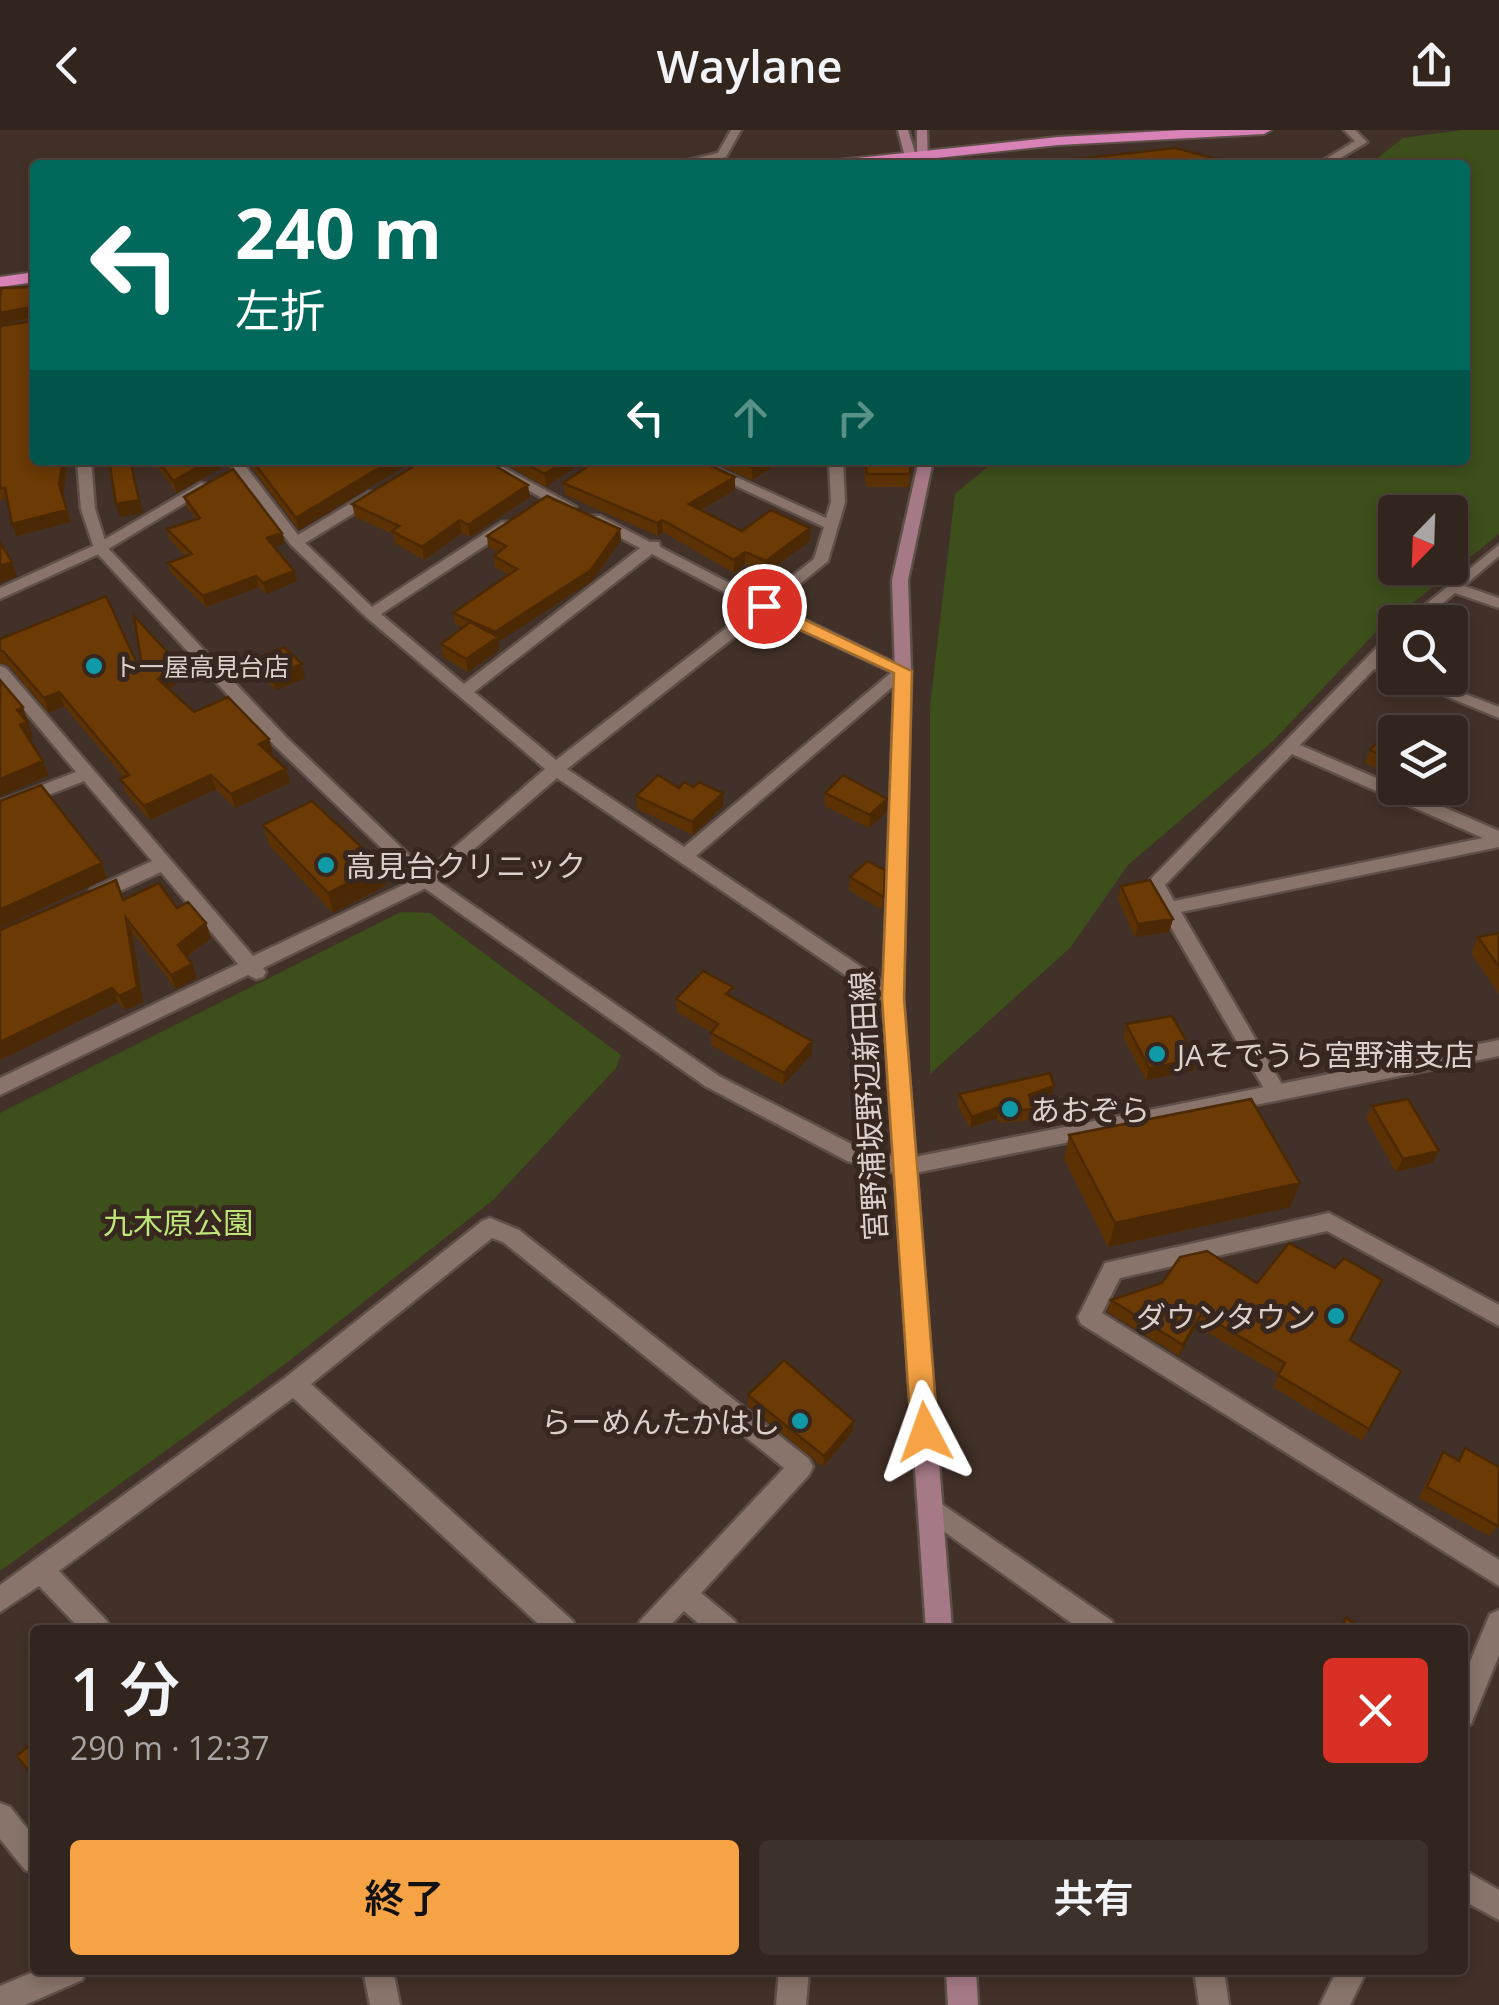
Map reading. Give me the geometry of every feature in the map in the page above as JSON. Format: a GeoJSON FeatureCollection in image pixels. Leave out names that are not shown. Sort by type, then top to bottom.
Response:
{"type":"FeatureCollection","features":[{"type":"Feature","properties":{"kind":"highway"},"geometry":{"type":"LineString","coordinates":[[1010,160],[1155,139],[1264,130]]}},
{"type":"Feature","properties":{"kind":"highway"},"geometry":{"type":"LineString","coordinates":[[925,160],[1058,141],[1155,139]]}},
{"type":"Feature","properties":{"kind":"highway"},"geometry":{"type":"LineString","coordinates":[[0,263],[30,259]]}},
{"type":"Feature","properties":{"kind":"highway"},"geometry":{"type":"LineString","coordinates":[[0,282],[30,278]]}},
{"type":"Feature","properties":{"kind":"main road"},"geometry":{"type":"LineString","coordinates":[[903,130],[918,160]]}},
{"type":"Feature","properties":{"kind":"main road"},"geometry":{"type":"LineString","coordinates":[[918,160],[922,130]]}},
{"type":"Feature","properties":{"kind":"main road","name":"宮野浦坂野辺新田線"},"geometry":{"type":"LineString","coordinates":[[925,465],[900,580],[903,671],[893,998],[939,1625]]}},
{"type":"Feature","properties":{"kind":"main road"},"geometry":{"type":"LineString","coordinates":[[961,1975],[963,2005]]}},
{"type":"Feature","properties":{"kind":"street"},"geometry":{"type":"LineString","coordinates":[[698,160],[722,155],[736,130]]}},
{"type":"Feature","properties":{"kind":"street"},"geometry":{"type":"LineString","coordinates":[[1330,160],[1362,142],[1349,130]]}},
{"type":"Feature","properties":{"kind":"street"},"geometry":{"type":"LineString","coordinates":[[84,465],[88,509],[100,548],[280,742],[426,882],[712,1081],[854,1155],[905,1168],[1499,1048]]}},
{"type":"Feature","properties":{"kind":"street"},"geometry":{"type":"LineString","coordinates":[[0,594],[100,548],[238,465]]}},
{"type":"Feature","properties":{"kind":"street"},"geometry":{"type":"LineString","coordinates":[[245,465],[296,542],[371,614],[556,769],[893,998]]}},
{"type":"Feature","properties":{"kind":"street"},"geometry":{"type":"LineString","coordinates":[[491,465],[555,493],[764,606],[903,671],[686,855]]}},
{"type":"Feature","properties":{"kind":"street"},"geometry":{"type":"LineString","coordinates":[[699,465],[834,526]]}},
{"type":"Feature","properties":{"kind":"street"},"geometry":{"type":"LineString","coordinates":[[0,1088],[86,1054],[426,882],[556,769],[822,561],[838,502],[836,465]]}},
{"type":"Feature","properties":{"kind":"street"},"geometry":{"type":"LineString","coordinates":[[296,542],[381,491]]}},
{"type":"Feature","properties":{"kind":"street"},"geometry":{"type":"LineString","coordinates":[[532,508],[555,493]]}},
{"type":"Feature","properties":{"kind":"street"},"geometry":{"type":"LineString","coordinates":[[371,614],[516,519]]}},
{"type":"Feature","properties":{"kind":"street"},"geometry":{"type":"LineString","coordinates":[[464,690],[654,546]]}},
{"type":"Feature","properties":{"kind":"street"},"geometry":{"type":"LineString","coordinates":[[1434,605],[1499,549]]}},
{"type":"Feature","properties":{"kind":"street"},"geometry":{"type":"LineString","coordinates":[[1456,588],[1499,604]]}},
{"type":"Feature","properties":{"kind":"street"},"geometry":{"type":"LineString","coordinates":[[1277,1093],[1155,884],[1378,658]]}},
{"type":"Feature","properties":{"kind":"street"},"geometry":{"type":"LineString","coordinates":[[1374,663],[1378,665]]}},
{"type":"Feature","properties":{"kind":"street"},"geometry":{"type":"LineString","coordinates":[[0,670],[7,689],[256,969]]}},
{"type":"Feature","properties":{"kind":"street"},"geometry":{"type":"LineString","coordinates":[[1453,695],[1499,713]]}},
{"type":"Feature","properties":{"kind":"street"},"geometry":{"type":"LineString","coordinates":[[1291,747],[1499,840]]}},
{"type":"Feature","properties":{"kind":"street"},"geometry":{"type":"LineString","coordinates":[[0,808],[86,774]]}},
{"type":"Feature","properties":{"kind":"street"},"geometry":{"type":"LineString","coordinates":[[1170,908],[1499,840]]}},
{"type":"Feature","properties":{"kind":"street"},"geometry":{"type":"LineString","coordinates":[[82,901],[164,862]]}},
{"type":"Feature","properties":{"kind":"street"},"geometry":{"type":"LineString","coordinates":[[1499,1316],[1329,1222],[1113,1270],[1089,1317],[1499,1574]]}},
{"type":"Feature","properties":{"kind":"street"},"geometry":{"type":"LineString","coordinates":[[0,1600],[294,1384],[490,1227],[511,1236],[800,1467],[654,1625]]}},
{"type":"Feature","properties":{"kind":"street"},"geometry":{"type":"LineString","coordinates":[[294,1384],[559,1625]]}},
{"type":"Feature","properties":{"kind":"street"},"geometry":{"type":"LineString","coordinates":[[930,1507],[1096,1625]]}},
{"type":"Feature","properties":{"kind":"street"},"geometry":{"type":"LineString","coordinates":[[43,1572],[93,1625]]}},
{"type":"Feature","properties":{"kind":"street"},"geometry":{"type":"LineString","coordinates":[[683,1594],[720,1625]]}},
{"type":"Feature","properties":{"kind":"street"},"geometry":{"type":"LineString","coordinates":[[1468,1699],[1499,1623]]}},
{"type":"Feature","properties":{"kind":"street"},"geometry":{"type":"LineString","coordinates":[[0,1817],[30,1854]]}},
{"type":"Feature","properties":{"kind":"street"},"geometry":{"type":"LineString","coordinates":[[1468,1886],[1499,1906]]}},
{"type":"Feature","properties":{"kind":"street"},"geometry":{"type":"LineString","coordinates":[[0,2001],[60,1975]]}},
{"type":"Feature","properties":{"kind":"street"},"geometry":{"type":"LineString","coordinates":[[379,1975],[385,2005]]}},
{"type":"Feature","properties":{"kind":"street"},"geometry":{"type":"LineString","coordinates":[[791,2005],[794,1975]]}},
{"type":"Feature","properties":{"kind":"street"},"geometry":{"type":"LineString","coordinates":[[1210,1975],[1214,2005]]}},
{"type":"Feature","properties":{"kind":"street"},"geometry":{"type":"LineString","coordinates":[[1335,2005],[1350,1975]]}},
{"type":"Feature","properties":{"kind":"green space"},"geometry":{"type":"Polygon","coordinates":[[[1462,130],[1499,130],[1499,534],[1468,559],[1468,495],[1378,495],[1378,585],[1435,585],[1410,605],[1378,605],[1378,631],[1273,741],[1128,865],[1070,948],[930,1074],[930,706],[955,494],[990,465],[1470,465],[1470,160],[1375,160],[1403,138],[1462,130]]]}},
{"type":"Feature","properties":{"kind":"green space","name":"九木原公園"},"geometry":{"type":"Polygon","coordinates":[[[401,912],[430,913],[621,1055],[616,1068],[493,1200],[289,1361],[0,1571],[0,1113],[401,912]]]}},
{"type":"Feature","properties":{"kind":"building"},"geometry":{"type":"Polygon","coordinates":[[[1175,148],[1221,160],[1068,160],[1175,148]]]}},
{"type":"Feature","properties":{"kind":"building"},"geometry":{"type":"Polygon","coordinates":[[[30,287],[30,307],[0,313],[1,288],[30,287]]]}},
{"type":"Feature","properties":{"kind":"building"},"geometry":{"type":"Polygon","coordinates":[[[30,322],[30,465],[62,465],[59,484],[67,510],[12,524],[5,488],[0,488],[0,326],[30,322]]]}},
{"type":"Feature","properties":{"kind":"building"},"geometry":{"type":"Polygon","coordinates":[[[110,465],[131,465],[139,500],[116,504],[110,465]]]}},
{"type":"Feature","properties":{"kind":"building"},"geometry":{"type":"Polygon","coordinates":[[[162,465],[201,465],[173,481],[162,465]]]}},
{"type":"Feature","properties":{"kind":"building"},"geometry":{"type":"Polygon","coordinates":[[[256,465],[384,465],[296,518],[256,465]]]}},
{"type":"Feature","properties":{"kind":"building"},"geometry":{"type":"Polygon","coordinates":[[[416,465],[494,465],[528,485],[468,525],[460,520],[422,547],[392,531],[399,526],[352,504],[416,465]]]}},
{"type":"Feature","properties":{"kind":"building"},"geometry":{"type":"Polygon","coordinates":[[[528,465],[558,465],[545,474],[528,465]]]}},
{"type":"Feature","properties":{"kind":"building"},"geometry":{"type":"Polygon","coordinates":[[[590,465],[709,465],[735,477],[689,504],[742,531],[771,510],[810,528],[766,561],[745,552],[734,560],[662,520],[657,523],[563,483],[590,465]]]}},
{"type":"Feature","properties":{"kind":"building"},"geometry":{"type":"Polygon","coordinates":[[[866,465],[910,465],[910,474],[867,474],[866,465]]]}},
{"type":"Feature","properties":{"kind":"building"},"geometry":{"type":"Polygon","coordinates":[[[233,469],[282,533],[267,538],[294,571],[263,583],[256,576],[203,596],[168,563],[192,554],[167,529],[200,518],[184,497],[233,469]]]}},
{"type":"Feature","properties":{"kind":"building"},"geometry":{"type":"Polygon","coordinates":[[[547,496],[620,529],[591,570],[495,632],[453,613],[517,569],[494,556],[506,546],[487,536],[547,496]]]}},
{"type":"Feature","properties":{"kind":"building"},"geometry":{"type":"Polygon","coordinates":[[[0,542],[12,562],[0,566],[0,542]]]}},
{"type":"Feature","properties":{"kind":"building"},"geometry":{"type":"Polygon","coordinates":[[[106,596],[139,668],[142,667],[134,616],[173,658],[191,655],[158,679],[194,712],[228,697],[269,739],[259,744],[286,769],[231,794],[211,775],[144,806],[120,779],[129,775],[59,692],[44,698],[0,650],[0,639],[106,596]]]}},
{"type":"Feature","properties":{"kind":"building"},"geometry":{"type":"Polygon","coordinates":[[[470,622],[498,637],[466,659],[441,644],[470,622]]]}},
{"type":"Feature","properties":{"kind":"building"},"geometry":{"type":"Polygon","coordinates":[[[284,647],[302,664],[272,676],[254,660],[284,647]]]}},
{"type":"Feature","properties":{"kind":"building"},"geometry":{"type":"Polygon","coordinates":[[[0,680],[23,707],[17,710],[27,722],[20,725],[43,761],[0,779],[0,680]]]}},
{"type":"Feature","properties":{"kind":"building"},"geometry":{"type":"Polygon","coordinates":[[[658,775],[679,788],[684,782],[694,787],[699,782],[723,793],[692,822],[636,796],[658,775]]]}},
{"type":"Feature","properties":{"kind":"building"},"geometry":{"type":"Polygon","coordinates":[[[843,775],[887,799],[870,815],[825,793],[843,775]]]}},
{"type":"Feature","properties":{"kind":"building"},"geometry":{"type":"Polygon","coordinates":[[[41,785],[102,863],[0,910],[0,801],[41,785]]]}},
{"type":"Feature","properties":{"kind":"building","name":"高見台クリニック"},"geometry":{"type":"Polygon","coordinates":[[[312,801],[382,866],[328,893],[263,825],[312,801]]]}},
{"type":"Feature","properties":{"kind":"building"},"geometry":{"type":"Polygon","coordinates":[[[867,861],[885,870],[884,897],[850,877],[867,861]]]}},
{"type":"Feature","properties":{"kind":"building"},"geometry":{"type":"Polygon","coordinates":[[[116,880],[123,900],[159,883],[177,908],[188,902],[206,923],[178,945],[192,964],[171,975],[126,918],[137,987],[119,996],[112,988],[0,1042],[0,930],[116,880]]]}},
{"type":"Feature","properties":{"kind":"building"},"geometry":{"type":"Polygon","coordinates":[[[1150,880],[1173,919],[1138,924],[1121,886],[1150,880]]]}},
{"type":"Feature","properties":{"kind":"building"},"geometry":{"type":"Polygon","coordinates":[[[1499,933],[1499,967],[1478,937],[1499,933]]]}},
{"type":"Feature","properties":{"kind":"building"},"geometry":{"type":"Polygon","coordinates":[[[703,971],[733,987],[726,994],[812,1041],[784,1073],[711,1033],[718,1024],[676,999],[703,971]]]}},
{"type":"Feature","properties":{"kind":"building"},"geometry":{"type":"Polygon","coordinates":[[[1172,1016],[1197,1059],[1149,1068],[1126,1024],[1172,1016]]]}},
{"type":"Feature","properties":{"kind":"building"},"geometry":{"type":"Polygon","coordinates":[[[1050,1073],[1054,1086],[1029,1095],[1035,1109],[1002,1112],[999,1107],[972,1117],[959,1094],[1050,1073]]]}},
{"type":"Feature","properties":{"kind":"building"},"geometry":{"type":"Polygon","coordinates":[[[1251,1099],[1300,1183],[1115,1223],[1069,1135],[1251,1099]]]}},
{"type":"Feature","properties":{"kind":"building"},"geometry":{"type":"Polygon","coordinates":[[[1408,1099],[1439,1151],[1403,1159],[1372,1106],[1408,1099]]]}},
{"type":"Feature","properties":{"kind":"building"},"geometry":{"type":"Polygon","coordinates":[[[1289,1243],[1335,1268],[1344,1258],[1382,1280],[1350,1340],[1401,1371],[1369,1429],[1278,1375],[1285,1363],[1201,1314],[1183,1345],[1111,1300],[1162,1283],[1180,1257],[1207,1251],[1257,1283],[1289,1243]]]}},
{"type":"Feature","properties":{"kind":"building","name":"らーめんたかはし"},"geometry":{"type":"Polygon","coordinates":[[[784,1360],[854,1421],[824,1456],[748,1395],[784,1360]]]}},
{"type":"Feature","properties":{"kind":"building"},"geometry":{"type":"Polygon","coordinates":[[[1465,1448],[1499,1467],[1498,1526],[1427,1487],[1443,1452],[1459,1461],[1465,1448]]]}},
{"type":"Feature","properties":{"kind":"building"},"geometry":{"type":"Polygon","coordinates":[[[30,1744],[30,1773],[17,1756],[30,1744]]]}},
{"type":"Feature","properties":{"kind":"place","name":"ト一屋高見台店"},"geometry":{"type":"Point","coordinates":[94,666]}},
{"type":"Feature","properties":{"kind":"place","name":"高見台クリニック"},"geometry":{"type":"Point","coordinates":[326,865]}},
{"type":"Feature","properties":{"kind":"place","name":"JAそでうら宮野浦支店"},"geometry":{"type":"Point","coordinates":[1157,1054]}},
{"type":"Feature","properties":{"kind":"place","name":"あおぞら"},"geometry":{"type":"Point","coordinates":[1010,1109]}},
{"type":"Feature","properties":{"kind":"place","name":"ダウンタウン"},"geometry":{"type":"Point","coordinates":[1336,1316]}},
{"type":"Feature","properties":{"kind":"place","name":"らーめんたかはし"},"geometry":{"type":"Point","coordinates":[800,1421]}},
{"type":"Feature","properties":{"kind":"route"},"geometry":{"type":"LineString","coordinates":[[764,606],[903,671],[893,998],[925,1432]]}}]}
